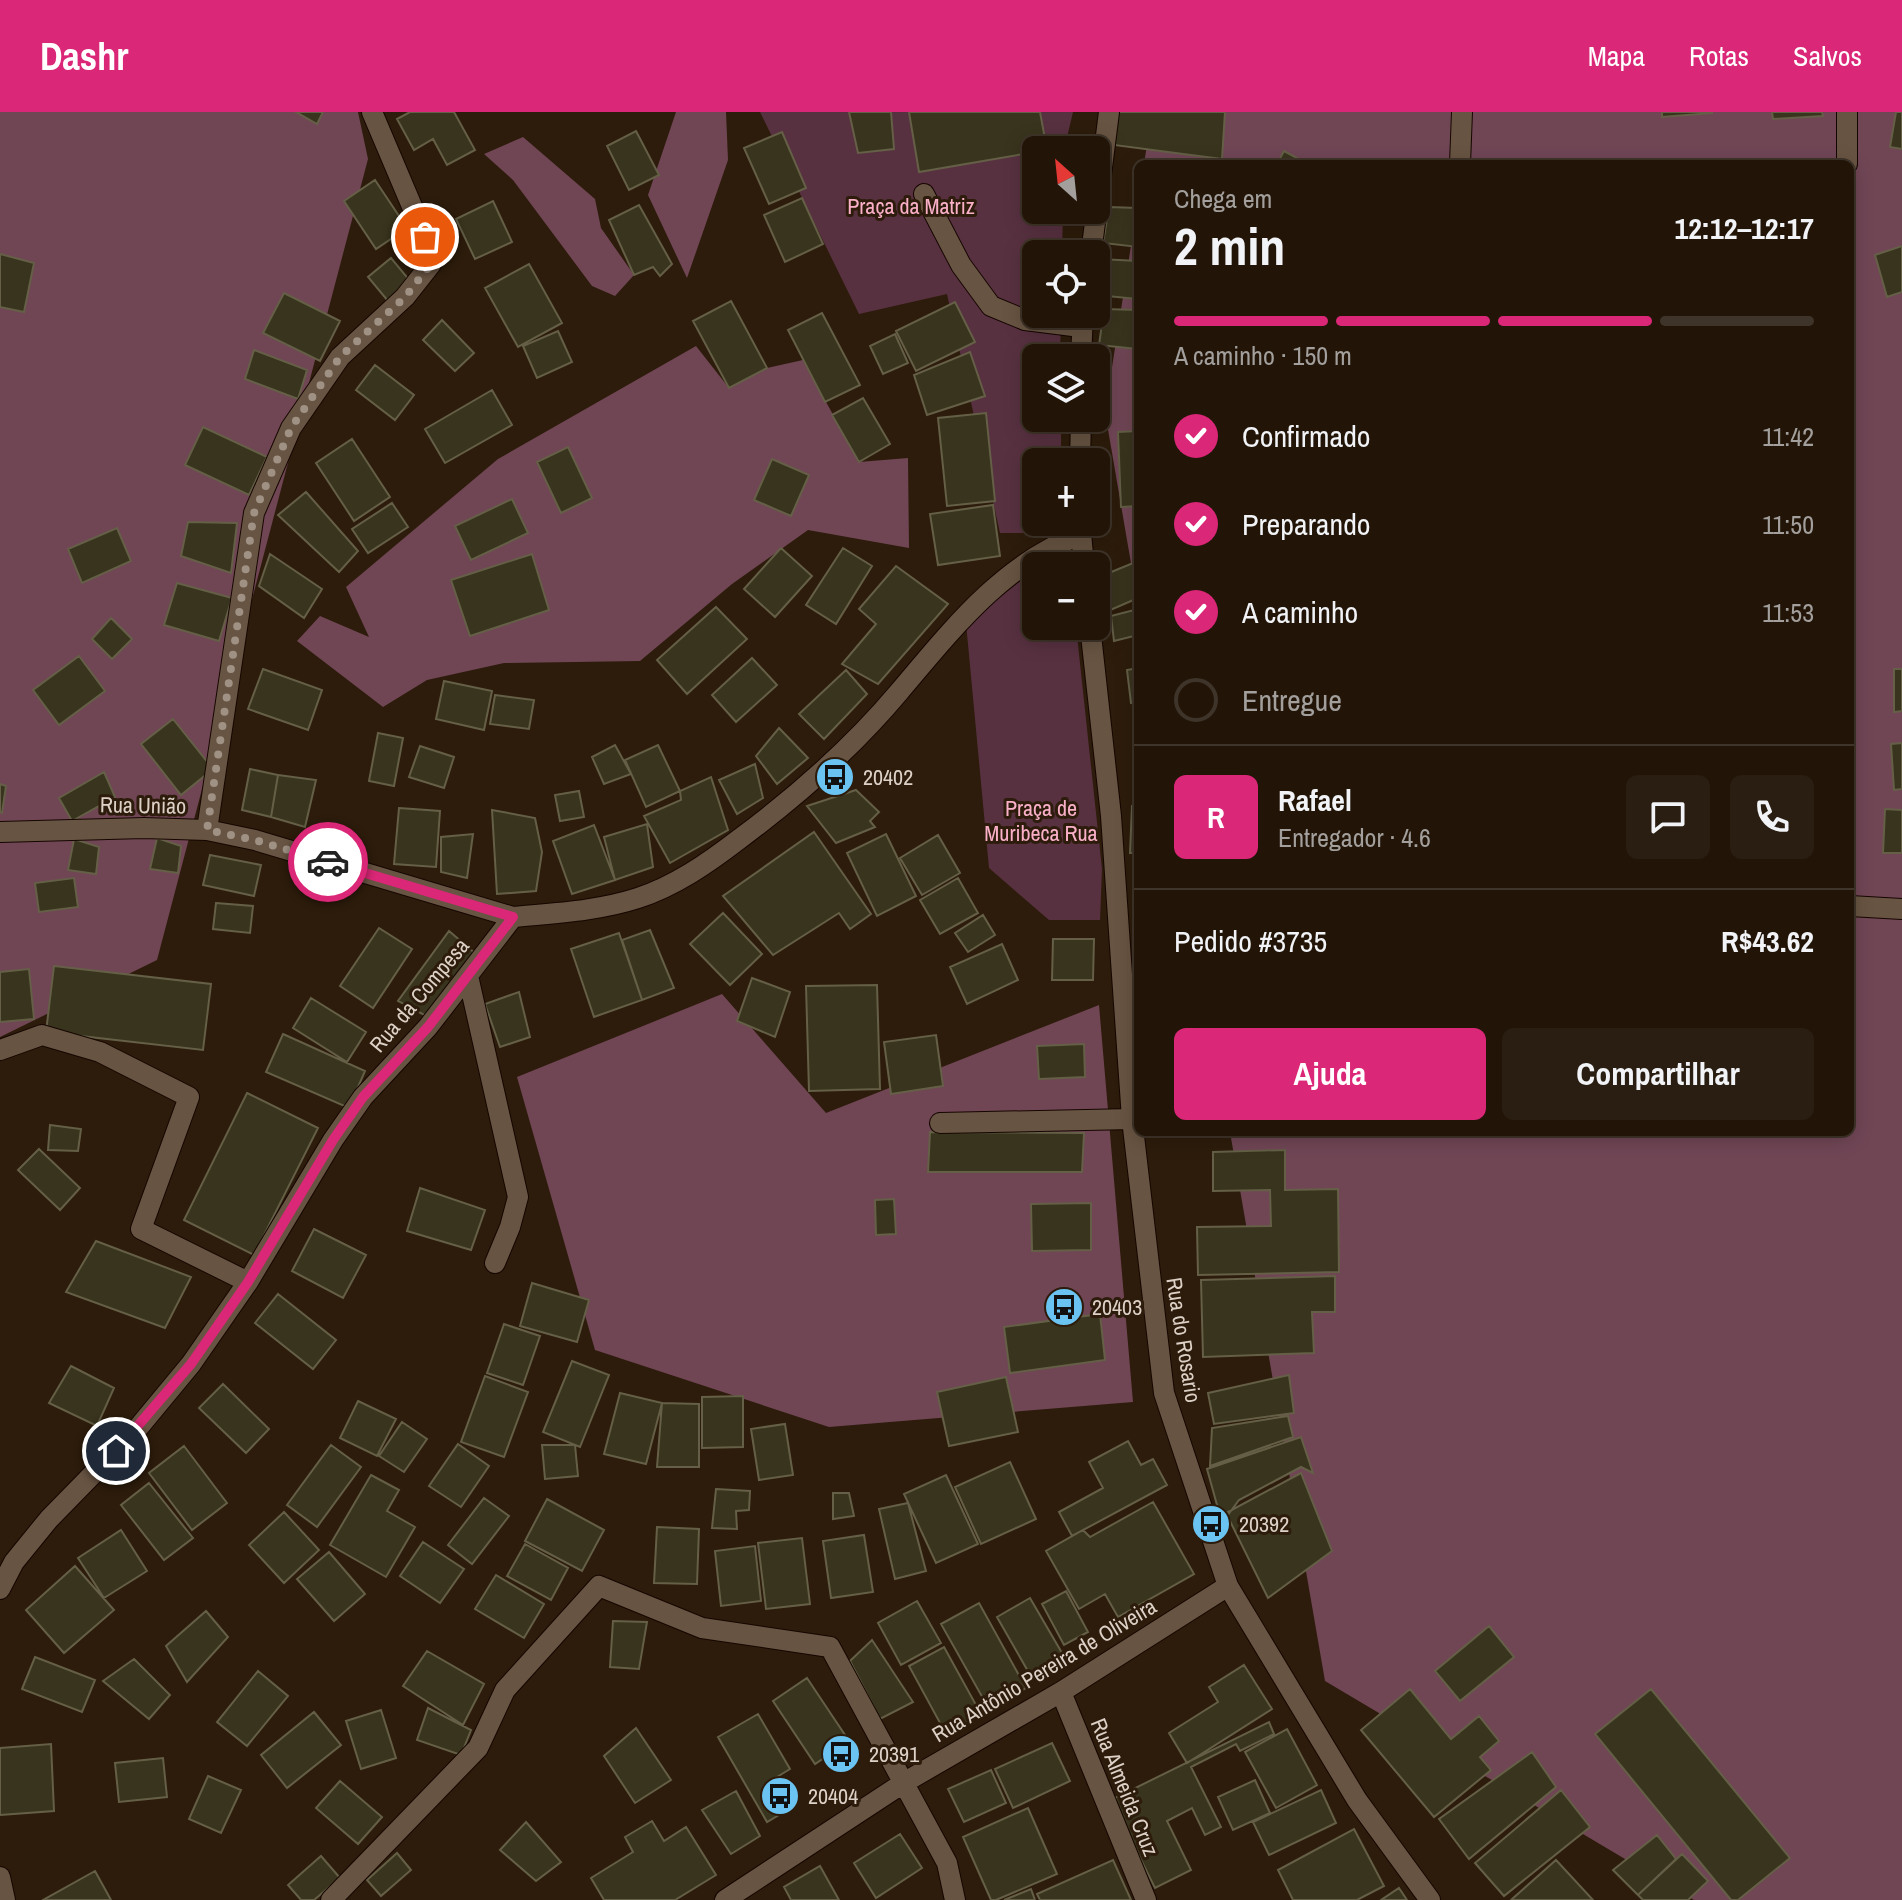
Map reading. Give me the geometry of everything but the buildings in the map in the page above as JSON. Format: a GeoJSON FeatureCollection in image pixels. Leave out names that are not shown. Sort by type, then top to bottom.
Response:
{"type":"FeatureCollection","features":[{"type":"Feature","properties":{"kind":"street"},"geometry":{"type":"LineString","coordinates":[[207,830],[254,513],[291,428],[340,357],[405,297],[431,264],[425,237],[372,112]]}},
{"type":"Feature","properties":{"kind":"street"},"geometry":{"type":"LineString","coordinates":[[1093,240],[1109,112]]}},
{"type":"Feature","properties":{"kind":"street"},"geometry":{"type":"LineString","coordinates":[[1460,160],[1462,112]]}},
{"type":"Feature","properties":{"kind":"street"},"geometry":{"type":"LineString","coordinates":[[1847,112],[1847,160]]}},
{"type":"Feature","properties":{"kind":"street"},"geometry":{"type":"LineString","coordinates":[[924,194],[961,265],[991,306],[1022,319]]}},
{"type":"Feature","properties":{"kind":"street"},"geometry":{"type":"LineString","coordinates":[[513,917],[605,907],[642,897],[700,869],[791,801],[887,706],[968,611],[1018,570],[1072,536]]}},
{"type":"Feature","properties":{"kind":"street","name":"Rua do Rosario"},"geometry":{"type":"LineString","coordinates":[[1092,640],[1111,816],[1132,1119],[1164,1393],[1228,1586],[1357,1800],[1430,1900]]}},
{"type":"Feature","properties":{"kind":"street","name":"Rua União"},"geometry":{"type":"LineString","coordinates":[[0,832],[144,828],[207,830],[255,840],[513,917]]}},
{"type":"Feature","properties":{"kind":"street"},"geometry":{"type":"LineString","coordinates":[[1854,906],[1902,909]]}},
{"type":"Feature","properties":{"kind":"street","name":"Rua da Compesa"},"geometry":{"type":"LineString","coordinates":[[0,1589],[14,1562],[49,1519],[138,1428],[191,1364],[248,1282],[333,1140],[363,1097],[428,1027],[513,917]]}},
{"type":"Feature","properties":{"kind":"street"},"geometry":{"type":"LineString","coordinates":[[468,976],[518,1197],[495,1263]]}},
{"type":"Feature","properties":{"kind":"street"},"geometry":{"type":"LineString","coordinates":[[0,1050],[42,1035],[100,1052],[189,1097],[141,1229],[248,1282]]}},
{"type":"Feature","properties":{"kind":"street"},"geometry":{"type":"LineString","coordinates":[[940,1123],[1132,1119]]}},
{"type":"Feature","properties":{"kind":"street"},"geometry":{"type":"LineString","coordinates":[[331,1900],[478,1748],[505,1690],[599,1586],[702,1628],[830,1647],[947,1863],[955,1900]]}},
{"type":"Feature","properties":{"kind":"street","name":"Rua Antônio Pereira de Oliveira"},"geometry":{"type":"LineString","coordinates":[[725,1900],[905,1782],[1061,1692],[1228,1586]]}},
{"type":"Feature","properties":{"kind":"street","name":"Rua Almeida Cruz"},"geometry":{"type":"LineString","coordinates":[[1061,1692],[1146,1900]]}},
{"type":"Feature","properties":{"kind":"street"},"geometry":{"type":"LineString","coordinates":[[0,1877],[5,1900]]}},
{"type":"Feature","properties":{"kind":"green space","name":"Praça da Matriz"},"geometry":{"type":"Polygon","coordinates":[[[760,112],[1073,112],[1067,136],[1022,136],[1022,224],[1063,224],[1062,240],[1022,240],[1022,328],[1061,328],[1060,344],[1022,344],[1022,432],[1061,432],[1061,448],[1022,448],[1022,533],[1000,533],[947,294],[859,314],[760,112]]]}},
{"type":"Feature","properties":{"kind":"green space","name":"Praça de Muribeca Rua"},"geometry":{"type":"Polygon","coordinates":[[[1022,580],[1022,640],[1077,640],[1102,869],[1100,920],[1049,920],[989,868],[966,623],[1022,580]]]}},
{"type":"Feature","properties":{"kind":"shaded area"},"geometry":{"type":"Polygon","coordinates":[[[0,112],[358,112],[368,159],[157,960],[0,1037],[0,112]]]}},
{"type":"Feature","properties":{"kind":"shaded area"},"geometry":{"type":"Polygon","coordinates":[[[676,112],[726,112],[728,160],[687,278],[648,195],[676,112]]]}},
{"type":"Feature","properties":{"kind":"shaded area"},"geometry":{"type":"Polygon","coordinates":[[[1152,112],[1902,112],[1902,1900],[1694,1900],[1325,1681],[1231,1136],[1854,1136],[1854,160],[1145,160],[1152,112]]]}},
{"type":"Feature","properties":{"kind":"shaded area"},"geometry":{"type":"Polygon","coordinates":[[[523,137],[595,199],[601,228],[634,275],[615,296],[592,286],[513,180],[484,154],[523,137]]]}},
{"type":"Feature","properties":{"kind":"shaded area"},"geometry":{"type":"Polygon","coordinates":[[[1134,227],[1134,581],[1108,432],[1110,380],[1134,227]]]}},
{"type":"Feature","properties":{"kind":"shaded area"},"geometry":{"type":"Polygon","coordinates":[[[696,346],[729,388],[767,368],[803,360],[859,462],[908,458],[909,548],[808,530],[732,584],[640,661],[504,663],[427,680],[383,707],[297,641],[320,616],[369,637],[346,587],[498,459],[696,346]]]}},
{"type":"Feature","properties":{"kind":"shaded area"},"geometry":{"type":"Polygon","coordinates":[[[722,994],[826,1113],[1099,1005],[1133,1402],[829,1427],[595,1350],[517,1077],[722,994]]]}},
{"type":"Feature","properties":{"kind":"way so far"},"geometry":{"type":"LineString","coordinates":[[328,862],[255,840],[207,830],[254,513],[291,428],[340,357],[405,297],[431,264],[425,237]]}},
{"type":"Feature","properties":{"kind":"place","name":"20402"},"geometry":{"type":"Point","coordinates":[835,777]}},
{"type":"Feature","properties":{"kind":"place","name":"20403"},"geometry":{"type":"Point","coordinates":[1064,1307]}},
{"type":"Feature","properties":{"kind":"place","name":"20392"},"geometry":{"type":"Point","coordinates":[1211,1524]}},
{"type":"Feature","properties":{"kind":"place","name":"20391"},"geometry":{"type":"Point","coordinates":[841,1754]}},
{"type":"Feature","properties":{"kind":"place","name":"20404"},"geometry":{"type":"Point","coordinates":[780,1796]}},
{"type":"Feature","properties":{"kind":"route"},"geometry":{"type":"LineString","coordinates":[[116,1451],[191,1364],[248,1282],[333,1140],[363,1097],[428,1027],[513,917],[328,862]]}}]}
